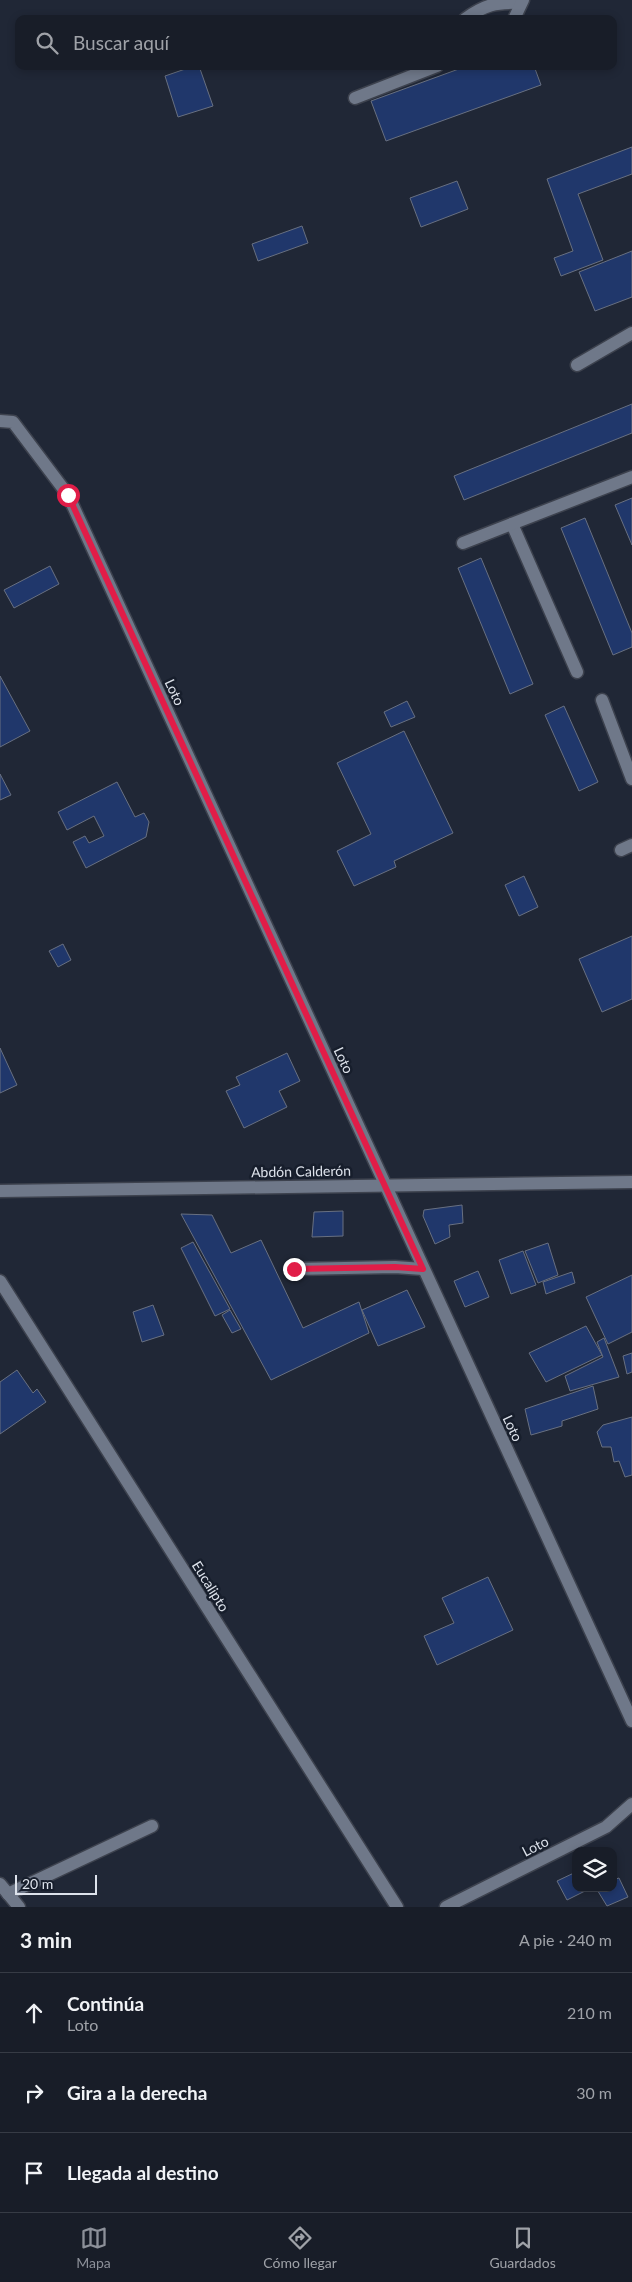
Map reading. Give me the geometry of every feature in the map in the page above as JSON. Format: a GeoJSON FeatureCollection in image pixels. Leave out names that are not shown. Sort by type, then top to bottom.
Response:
{"type":"FeatureCollection","features":[{"type":"Feature","properties":{"kind":"street"},"geometry":{"type":"LineString","coordinates":[[470,15],[478,9],[500,2],[522,2],[516,15]]}},
{"type":"Feature","properties":{"kind":"street"},"geometry":{"type":"LineString","coordinates":[[355,98],[426,70]]}},
{"type":"Feature","properties":{"kind":"street"},"geometry":{"type":"LineString","coordinates":[[577,364],[632,333]]}},
{"type":"Feature","properties":{"kind":"street","name":"Loto"},"geometry":{"type":"LineString","coordinates":[[6,421],[68,495],[632,1721]]}},
{"type":"Feature","properties":{"kind":"street"},"geometry":{"type":"LineString","coordinates":[[463,543],[632,477]]}},
{"type":"Feature","properties":{"kind":"street"},"geometry":{"type":"LineString","coordinates":[[512,524],[576,672]]}},
{"type":"Feature","properties":{"kind":"street"},"geometry":{"type":"LineString","coordinates":[[602,700],[632,779]]}},
{"type":"Feature","properties":{"kind":"street","name":"Abdón Calderón"},"geometry":{"type":"LineString","coordinates":[[0,1191],[385,1184],[632,1182]]}},
{"type":"Feature","properties":{"kind":"street"},"geometry":{"type":"LineString","coordinates":[[294,1269],[395,1267],[423,1269]]}},
{"type":"Feature","properties":{"kind":"street","name":"Eucalipto"},"geometry":{"type":"LineString","coordinates":[[0,1281],[397,1907]]}},
{"type":"Feature","properties":{"kind":"street","name":"Loto"},"geometry":{"type":"LineString","coordinates":[[446,1907],[606,1827],[632,1804]]}},
{"type":"Feature","properties":{"kind":"street"},"geometry":{"type":"LineString","coordinates":[[19,1907],[4,1889],[152,1826]]}},
{"type":"Feature","properties":{"kind":"building"},"geometry":{"type":"Polygon","coordinates":[[[182,70],[200,70],[213,106],[178,117],[165,76],[182,70]]]}},
{"type":"Feature","properties":{"kind":"building"},"geometry":{"type":"Polygon","coordinates":[[[456,70],[535,70],[541,85],[386,141],[371,101],[456,70]]]}},
{"type":"Feature","properties":{"kind":"building"},"geometry":{"type":"Polygon","coordinates":[[[632,147],[632,174],[578,194],[603,260],[561,276],[554,258],[573,251],[547,179],[632,147]]]}},
{"type":"Feature","properties":{"kind":"building"},"geometry":{"type":"Polygon","coordinates":[[[457,181],[468,209],[421,227],[410,198],[457,181]]]}},
{"type":"Feature","properties":{"kind":"building"},"geometry":{"type":"Polygon","coordinates":[[[302,226],[308,243],[258,261],[252,244],[302,226]]]}},
{"type":"Feature","properties":{"kind":"building"},"geometry":{"type":"Polygon","coordinates":[[[632,251],[632,297],[595,311],[579,272],[632,251]]]}},
{"type":"Feature","properties":{"kind":"building"},"geometry":{"type":"Polygon","coordinates":[[[632,404],[632,433],[464,500],[454,476],[632,404]]]}},
{"type":"Feature","properties":{"kind":"building"},"geometry":{"type":"Polygon","coordinates":[[[632,498],[632,545],[615,505],[632,498]]]}},
{"type":"Feature","properties":{"kind":"building"},"geometry":{"type":"Polygon","coordinates":[[[585,518],[632,633],[632,647],[613,655],[561,528],[585,518]]]}},
{"type":"Feature","properties":{"kind":"building"},"geometry":{"type":"Polygon","coordinates":[[[481,558],[533,684],[510,694],[458,568],[481,558]]]}},
{"type":"Feature","properties":{"kind":"building"},"geometry":{"type":"Polygon","coordinates":[[[50,566],[59,584],[14,608],[4,590],[50,566]]]}},
{"type":"Feature","properties":{"kind":"building"},"geometry":{"type":"Polygon","coordinates":[[[0,676],[30,731],[0,747],[0,676]]]}},
{"type":"Feature","properties":{"kind":"building"},"geometry":{"type":"Polygon","coordinates":[[[407,701],[415,717],[391,727],[384,712],[407,701]]]}},
{"type":"Feature","properties":{"kind":"building"},"geometry":{"type":"Polygon","coordinates":[[[564,706],[598,782],[579,791],[545,715],[564,706]]]}},
{"type":"Feature","properties":{"kind":"building"},"geometry":{"type":"Polygon","coordinates":[[[404,731],[453,833],[394,861],[396,867],[354,886],[337,851],[371,834],[337,763],[404,731]]]}},
{"type":"Feature","properties":{"kind":"building"},"geometry":{"type":"Polygon","coordinates":[[[0,774],[11,795],[0,800],[0,774]]]}},
{"type":"Feature","properties":{"kind":"building"},"geometry":{"type":"Polygon","coordinates":[[[117,782],[135,817],[144,813],[149,822],[146,837],[86,868],[73,842],[85,836],[89,843],[104,836],[94,816],[67,830],[58,812],[117,782]]]}},
{"type":"Feature","properties":{"kind":"building"},"geometry":{"type":"Polygon","coordinates":[[[524,876],[538,907],[519,916],[505,885],[524,876]]]}},
{"type":"Feature","properties":{"kind":"building"},"geometry":{"type":"Polygon","coordinates":[[[632,936],[632,999],[602,1012],[579,959],[632,936]]]}},
{"type":"Feature","properties":{"kind":"building"},"geometry":{"type":"Polygon","coordinates":[[[63,944],[71,960],[58,967],[49,951],[63,944]]]}},
{"type":"Feature","properties":{"kind":"building"},"geometry":{"type":"Polygon","coordinates":[[[0,1048],[17,1085],[0,1093],[0,1048]]]}},
{"type":"Feature","properties":{"kind":"building"},"geometry":{"type":"Polygon","coordinates":[[[287,1053],[300,1081],[279,1091],[287,1107],[244,1128],[226,1091],[240,1085],[236,1077],[287,1053]]]}},
{"type":"Feature","properties":{"kind":"building"},"geometry":{"type":"Polygon","coordinates":[[[462,1205],[463,1223],[449,1225],[450,1237],[435,1244],[423,1216],[424,1210],[462,1205]]]}},
{"type":"Feature","properties":{"kind":"building"},"geometry":{"type":"Polygon","coordinates":[[[343,1211],[343,1236],[312,1237],[314,1212],[343,1211]]]}},
{"type":"Feature","properties":{"kind":"building"},"geometry":{"type":"Polygon","coordinates":[[[181,1214],[212,1215],[231,1253],[261,1240],[303,1328],[359,1302],[369,1333],[271,1380],[181,1214]]]}},
{"type":"Feature","properties":{"kind":"building"},"geometry":{"type":"Polygon","coordinates":[[[193,1242],[230,1309],[215,1316],[181,1248],[193,1242]]]}},
{"type":"Feature","properties":{"kind":"building"},"geometry":{"type":"Polygon","coordinates":[[[548,1243],[558,1275],[538,1283],[525,1251],[548,1243]]]}},
{"type":"Feature","properties":{"kind":"building"},"geometry":{"type":"Polygon","coordinates":[[[523,1251],[536,1285],[511,1294],[499,1260],[523,1251]]]}},
{"type":"Feature","properties":{"kind":"building"},"geometry":{"type":"Polygon","coordinates":[[[478,1271],[489,1297],[465,1307],[454,1281],[478,1271]]]}},
{"type":"Feature","properties":{"kind":"building"},"geometry":{"type":"Polygon","coordinates":[[[572,1272],[575,1283],[546,1294],[543,1282],[572,1272]]]}},
{"type":"Feature","properties":{"kind":"building"},"geometry":{"type":"Polygon","coordinates":[[[632,1275],[632,1332],[608,1344],[586,1297],[632,1275]]]}},
{"type":"Feature","properties":{"kind":"building"},"geometry":{"type":"Polygon","coordinates":[[[407,1290],[425,1327],[378,1346],[362,1310],[407,1290]]]}},
{"type":"Feature","properties":{"kind":"building"},"geometry":{"type":"Polygon","coordinates":[[[153,1305],[164,1335],[142,1342],[133,1312],[153,1305]]]}},
{"type":"Feature","properties":{"kind":"building"},"geometry":{"type":"Polygon","coordinates":[[[230,1310],[241,1329],[232,1333],[222,1315],[230,1310]]]}},
{"type":"Feature","properties":{"kind":"building"},"geometry":{"type":"Polygon","coordinates":[[[586,1326],[602,1355],[546,1382],[529,1353],[586,1326]]]}},
{"type":"Feature","properties":{"kind":"building"},"geometry":{"type":"Polygon","coordinates":[[[604,1338],[619,1377],[570,1391],[565,1376],[603,1357],[597,1342],[604,1338]]]}},
{"type":"Feature","properties":{"kind":"building"},"geometry":{"type":"Polygon","coordinates":[[[632,1353],[632,1372],[627,1374],[623,1356],[632,1353]]]}},
{"type":"Feature","properties":{"kind":"building"},"geometry":{"type":"Polygon","coordinates":[[[17,1370],[33,1393],[37,1389],[46,1402],[0,1434],[0,1382],[17,1370]]]}},
{"type":"Feature","properties":{"kind":"building"},"geometry":{"type":"Polygon","coordinates":[[[593,1386],[598,1409],[562,1421],[562,1426],[531,1435],[525,1409],[593,1386]]]}},
{"type":"Feature","properties":{"kind":"building"},"geometry":{"type":"Polygon","coordinates":[[[632,1417],[632,1475],[625,1477],[619,1461],[614,1462],[611,1447],[602,1447],[597,1432],[603,1425],[632,1417]]]}},
{"type":"Feature","properties":{"kind":"building"},"geometry":{"type":"Polygon","coordinates":[[[488,1577],[513,1630],[437,1665],[424,1636],[454,1623],[442,1598],[488,1577]]]}},
{"type":"Feature","properties":{"kind":"building"},"geometry":{"type":"Polygon","coordinates":[[[572,1874],[572,1892],[583,1892],[567,1900],[557,1881],[572,1874]]]}},
{"type":"Feature","properties":{"kind":"building"},"geometry":{"type":"Polygon","coordinates":[[[619,1878],[628,1897],[607,1906],[598,1892],[617,1892],[617,1879],[619,1878]]]}},
{"type":"Feature","properties":{"kind":"route"},"geometry":{"type":"LineString","coordinates":[[68,495],[423,1269],[395,1267],[294,1269]]}}]}
